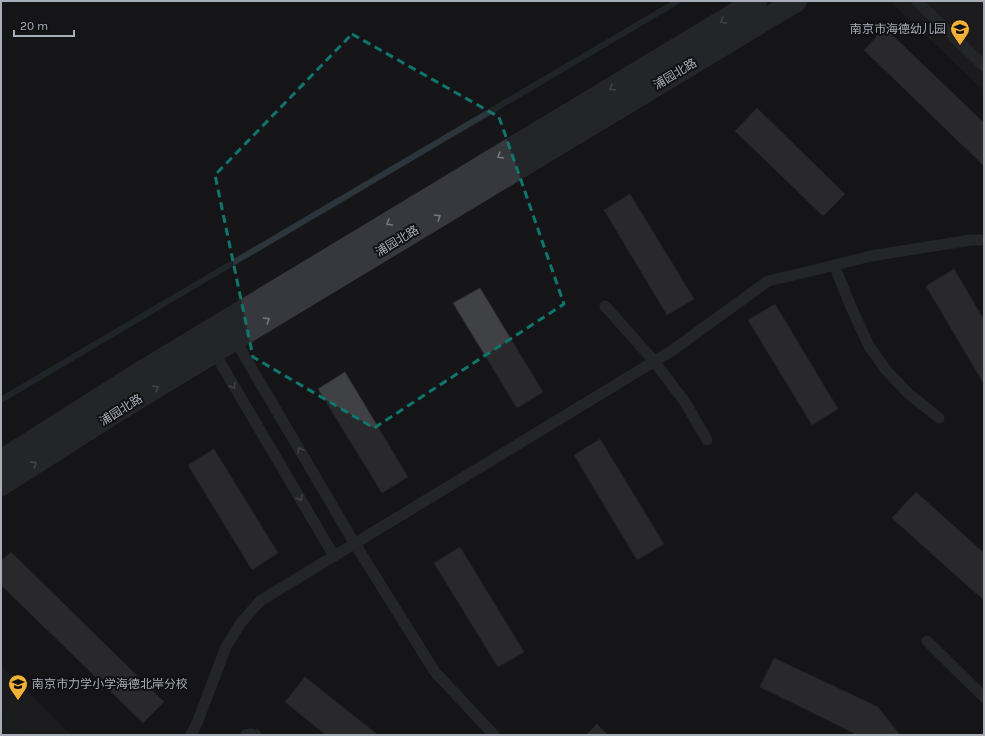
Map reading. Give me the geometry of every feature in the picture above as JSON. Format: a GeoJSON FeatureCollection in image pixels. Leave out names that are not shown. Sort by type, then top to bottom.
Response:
{"type":"FeatureCollection","features":[{"type":"Feature","properties":{"kind":"street","name":"浦园北路"},"geometry":{"type":"LineString","coordinates":[[1,461],[133,377],[756,1]]}},
{"type":"Feature","properties":{"kind":"street","name":"浦园北路"},"geometry":{"type":"LineString","coordinates":[[1,485],[114,413],[214,352],[796,1]]}},
{"type":"Feature","properties":{"kind":"lane"},"geometry":{"type":"LineString","coordinates":[[918,1],[984,66]]}},
{"type":"Feature","properties":{"kind":"lane"},"geometry":{"type":"LineString","coordinates":[[191,735],[198,723],[226,647],[240,624],[260,601],[654,362],[673,350],[768,281],[871,256],[971,240],[984,240]]}},
{"type":"Feature","properties":{"kind":"lane"},"geometry":{"type":"LineString","coordinates":[[834,265],[869,346],[886,370],[905,389],[939,418]]}},
{"type":"Feature","properties":{"kind":"lane"},"geometry":{"type":"LineString","coordinates":[[605,306],[654,362],[685,402],[707,440]]}},
{"type":"Feature","properties":{"kind":"lane"},"geometry":{"type":"LineString","coordinates":[[235,340],[355,544],[435,672],[494,735]]}},
{"type":"Feature","properties":{"kind":"lane"},"geometry":{"type":"LineString","coordinates":[[214,352],[334,556]]}},
{"type":"Feature","properties":{"kind":"lane"},"geometry":{"type":"LineString","coordinates":[[927,641],[984,696]]}},
{"type":"Feature","properties":{"kind":"lane"},"geometry":{"type":"LineString","coordinates":[[246,735],[256,735]]}},
{"type":"Feature","properties":{"kind":"highlighted area"},"geometry":{"type":"Polygon","coordinates":[[[352,34],[499,117],[564,304],[374,428],[253,357],[215,175],[352,34]]]}},
{"type":"Feature","properties":{"kind":"shaded area","name":"南京市海德幼儿园"},"geometry":{"type":"Polygon","coordinates":[[[890,1],[984,1],[984,91],[890,1]]]}},
{"type":"Feature","properties":{"kind":"shaded area","name":"南京市力学小学海德北岸分校"},"geometry":{"type":"Polygon","coordinates":[[[1,666],[71,735],[1,735],[1,666]]]}},
{"type":"Feature","properties":{"kind":"shaded area"},"geometry":{"type":"Polygon","coordinates":[[[1,706],[31,735],[1,735],[1,706]]]}},
{"type":"Feature","properties":{"kind":"building"},"geometry":{"type":"Polygon","coordinates":[[[885,28],[984,123],[984,166],[864,50],[885,28]]]}},
{"type":"Feature","properties":{"kind":"building"},"geometry":{"type":"Polygon","coordinates":[[[757,108],[845,194],[823,216],[735,131],[757,108]]]}},
{"type":"Feature","properties":{"kind":"building"},"geometry":{"type":"Polygon","coordinates":[[[630,194],[694,299],[667,315],[604,210],[630,194]]]}},
{"type":"Feature","properties":{"kind":"building"},"geometry":{"type":"Polygon","coordinates":[[[954,269],[984,320],[984,384],[926,286],[954,269]]]}},
{"type":"Feature","properties":{"kind":"building"},"geometry":{"type":"Polygon","coordinates":[[[480,288],[543,392],[517,408],[453,303],[480,288]]]}},
{"type":"Feature","properties":{"kind":"building"},"geometry":{"type":"Polygon","coordinates":[[[775,304],[838,409],[812,425],[748,320],[775,304]]]}},
{"type":"Feature","properties":{"kind":"building"},"geometry":{"type":"Polygon","coordinates":[[[345,372],[408,477],[382,493],[318,389],[345,372]]]}},
{"type":"Feature","properties":{"kind":"building"},"geometry":{"type":"Polygon","coordinates":[[[600,439],[664,544],[637,560],[574,455],[600,439]]]}},
{"type":"Feature","properties":{"kind":"building"},"geometry":{"type":"Polygon","coordinates":[[[214,449],[278,553],[252,570],[188,465],[214,449]]]}},
{"type":"Feature","properties":{"kind":"building"},"geometry":{"type":"Polygon","coordinates":[[[916,492],[984,553],[984,600],[892,518],[916,492]]]}},
{"type":"Feature","properties":{"kind":"building"},"geometry":{"type":"Polygon","coordinates":[[[460,547],[524,652],[498,667],[434,563],[460,547]]]}},
{"type":"Feature","properties":{"kind":"building"},"geometry":{"type":"Polygon","coordinates":[[[11,552],[164,702],[143,723],[1,585],[1,561],[11,552]]]}},
{"type":"Feature","properties":{"kind":"building"},"geometry":{"type":"Polygon","coordinates":[[[774,658],[878,707],[900,735],[854,735],[852,732],[760,687],[774,658]]]}},
{"type":"Feature","properties":{"kind":"building"},"geometry":{"type":"Polygon","coordinates":[[[305,677],[378,735],[326,735],[285,702],[305,677]]]}},
{"type":"Feature","properties":{"kind":"building"},"geometry":{"type":"Polygon","coordinates":[[[597,724],[608,735],[586,735],[597,724]]]}},
{"type":"Feature","properties":{"kind":"waterway"},"geometry":{"type":"LineString","coordinates":[[1,400],[678,1]]}},
{"type":"Feature","properties":{"kind":"place","name":"南京市海德幼儿园"},"geometry":{"type":"Point","coordinates":[960,46]}},
{"type":"Feature","properties":{"kind":"place","name":"南京市力学小学海德北岸分校"},"geometry":{"type":"Point","coordinates":[18,701]}}]}
